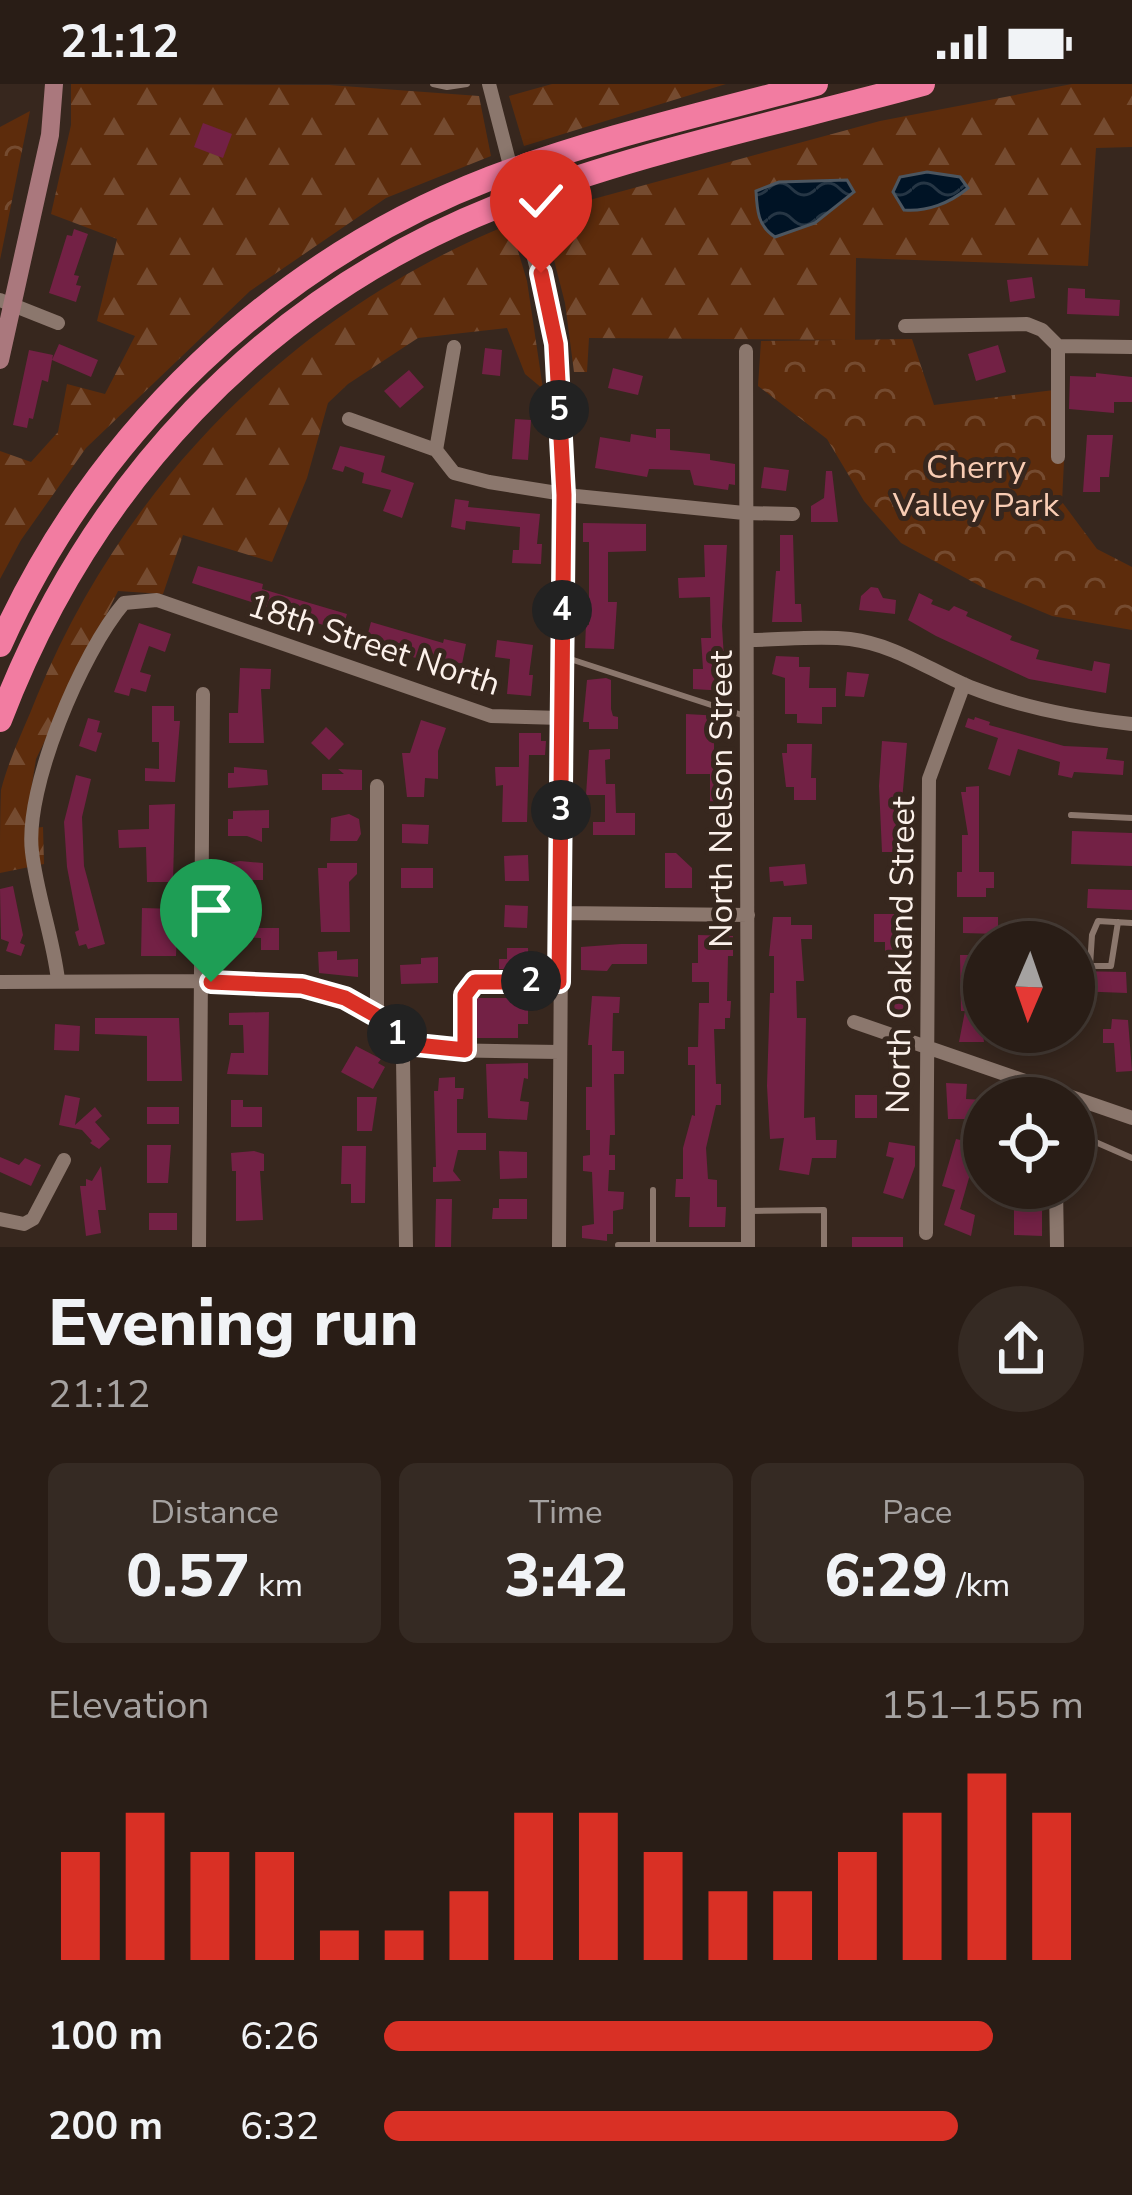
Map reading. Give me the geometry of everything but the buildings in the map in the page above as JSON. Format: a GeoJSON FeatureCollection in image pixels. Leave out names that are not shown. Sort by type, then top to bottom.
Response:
{"type":"FeatureCollection","features":[{"type":"Feature","properties":{"kind":"highway"},"geometry":{"type":"LineString","coordinates":[[0,625],[93,484],[173,388],[242,324],[330,260],[405,217],[494,177],[816,84]]}},
{"type":"Feature","properties":{"kind":"highway"},"geometry":{"type":"LineString","coordinates":[[0,720],[50,605],[131,480],[211,389],[324,297],[428,236],[529,194],[923,84]]}},
{"type":"Feature","properties":{"kind":"highway"},"geometry":{"type":"LineString","coordinates":[[0,645],[28,587]]}},
{"type":"Feature","properties":{"kind":"main road"},"geometry":{"type":"LineString","coordinates":[[0,360],[4,305],[39,133],[44,84]]}},
{"type":"Feature","properties":{"kind":"main road"},"geometry":{"type":"LineString","coordinates":[[4,305],[50,135],[54,84]]}},
{"type":"Feature","properties":{"kind":"street"},"geometry":{"type":"LineString","coordinates":[[489,84],[556,344],[564,495],[559,1247]]}},
{"type":"Feature","properties":{"kind":"street"},"geometry":{"type":"LineString","coordinates":[[4,305],[58,323]]}},
{"type":"Feature","properties":{"kind":"street"},"geometry":{"type":"LineString","coordinates":[[905,326],[1027,324],[1042,330],[1058,346],[1132,347]]}},
{"type":"Feature","properties":{"kind":"street"},"geometry":{"type":"LineString","coordinates":[[1058,346],[1058,457]]}},
{"type":"Feature","properties":{"kind":"street"},"geometry":{"type":"LineString","coordinates":[[436,450],[454,347]]}},
{"type":"Feature","properties":{"kind":"street","name":"North Nelson Street"},"geometry":{"type":"LineString","coordinates":[[746,351],[748,1246]]}},
{"type":"Feature","properties":{"kind":"street"},"geometry":{"type":"LineString","coordinates":[[349,419],[436,450],[454,473],[564,495],[793,514]]}},
{"type":"Feature","properties":{"kind":"street","name":"18th Street North"},"geometry":{"type":"LineString","coordinates":[[58,980],[31,849],[42,769],[71,697],[118,609],[133,599],[157,600],[490,716],[561,718]]}},
{"type":"Feature","properties":{"kind":"street"},"geometry":{"type":"LineString","coordinates":[[748,640],[849,639],[898,651],[1016,704],[1070,717],[1132,724]]}},
{"type":"Feature","properties":{"kind":"street","name":"North Oakland Street"},"geometry":{"type":"LineString","coordinates":[[926,1233],[929,779],[964,684]]}},
{"type":"Feature","properties":{"kind":"street"},"geometry":{"type":"LineString","coordinates":[[199,1247],[203,694]]}},
{"type":"Feature","properties":{"kind":"street"},"geometry":{"type":"LineString","coordinates":[[376,786],[377,1016]]}},
{"type":"Feature","properties":{"kind":"street"},"geometry":{"type":"LineString","coordinates":[[561,913],[748,915]]}},
{"type":"Feature","properties":{"kind":"street"},"geometry":{"type":"LineString","coordinates":[[0,982],[200,981],[302,986],[345,998],[377,1016],[407,1044],[560,1052]]}},
{"type":"Feature","properties":{"kind":"street"},"geometry":{"type":"LineString","coordinates":[[854,1022],[1007,1077]]}},
{"type":"Feature","properties":{"kind":"street"},"geometry":{"type":"LineString","coordinates":[[406,1247],[403,1059],[407,1044]]}},
{"type":"Feature","properties":{"kind":"street"},"geometry":{"type":"LineString","coordinates":[[1095,1107],[1132,1118]]}},
{"type":"Feature","properties":{"kind":"street"},"geometry":{"type":"LineString","coordinates":[[0,1220],[24,1224],[33,1219],[64,1160]]}},
{"type":"Feature","properties":{"kind":"street"},"geometry":{"type":"LineString","coordinates":[[1057,1209],[1057,1247]]}},
{"type":"Feature","properties":{"kind":"lane"},"geometry":{"type":"LineString","coordinates":[[433,84],[467,84]]}},
{"type":"Feature","properties":{"kind":"lane"},"geometry":{"type":"LineString","coordinates":[[562,656],[748,718]]}},
{"type":"Feature","properties":{"kind":"lane"},"geometry":{"type":"LineString","coordinates":[[1071,815],[1132,818]]}},
{"type":"Feature","properties":{"kind":"lane"},"geometry":{"type":"LineString","coordinates":[[1118,922],[1111,966],[1090,966],[1098,922],[1118,922],[1132,923]]}},
{"type":"Feature","properties":{"kind":"lane"},"geometry":{"type":"LineString","coordinates":[[465,1050],[465,995],[475,982],[559,982]]}},
{"type":"Feature","properties":{"kind":"lane"},"geometry":{"type":"LineString","coordinates":[[1095,1142],[1132,1158]]}},
{"type":"Feature","properties":{"kind":"lane"},"geometry":{"type":"LineString","coordinates":[[652,1246],[653,1190]]}},
{"type":"Feature","properties":{"kind":"lane"},"geometry":{"type":"LineString","coordinates":[[748,1210],[824,1210],[824,1247]]}},
{"type":"Feature","properties":{"kind":"lane"},"geometry":{"type":"LineString","coordinates":[[618,1245],[748,1246]]}},
{"type":"Feature","properties":{"kind":"green space"},"geometry":{"type":"Polygon","coordinates":[[[71,84],[329,85],[479,96],[491,156],[386,198],[250,291],[86,448],[21,540],[0,579],[0,451],[31,462],[58,432],[67,384],[105,394],[135,336],[97,321],[117,239],[51,214],[71,125],[71,84]]]}},
{"type":"Feature","properties":{"kind":"green space"},"geometry":{"type":"Polygon","coordinates":[[[552,84],[726,84],[524,146],[509,96],[552,84]]]}},
{"type":"Feature","properties":{"kind":"green space"},"geometry":{"type":"Polygon","coordinates":[[[1072,84],[1132,84],[1132,147],[1096,148],[1088,266],[856,258],[855,340],[589,338],[587,372],[574,372],[565,303],[542,213],[880,121],[1072,84]]]}},
{"type":"Feature","properties":{"kind":"green space"},"geometry":{"type":"Polygon","coordinates":[[[30,111],[0,260],[0,127],[30,111]]]}},
{"type":"Feature","properties":{"kind":"green space"},"geometry":{"type":"Polygon","coordinates":[[[510,224],[527,281],[543,389],[525,374],[507,328],[418,338],[348,384],[328,403],[307,478],[272,562],[183,535],[163,594],[118,591],[36,759],[25,829],[43,827],[44,864],[0,873],[1,790],[37,696],[74,618],[118,544],[169,476],[226,412],[358,304],[432,260],[510,224]]]}},
{"type":"Feature","properties":{"kind":"green space","name":"Cherry Valley Park"},"geometry":{"type":"Polygon","coordinates":[[[912,339],[934,405],[1054,390],[1055,459],[1064,461],[1062,502],[1097,549],[1132,567],[1132,630],[1052,616],[982,587],[901,543],[864,501],[827,439],[758,386],[761,341],[912,339]]]}},
{"type":"Feature","properties":{"kind":"water"},"geometry":{"type":"Polygon","coordinates":[[[927,172],[960,177],[968,188],[938,205],[904,210],[893,192],[900,177],[927,172]]]}},
{"type":"Feature","properties":{"kind":"water"},"geometry":{"type":"Polygon","coordinates":[[[847,180],[854,192],[815,223],[775,237],[762,223],[756,191],[779,182],[847,180]]]}},
{"type":"Feature","properties":{"kind":"route"},"geometry":{"type":"LineString","coordinates":[[211,982],[302,986],[345,998],[377,1016],[407,1044],[439,1050],[465,1050],[465,995],[475,982],[559,982],[564,495],[556,344],[541,273]]}}]}
